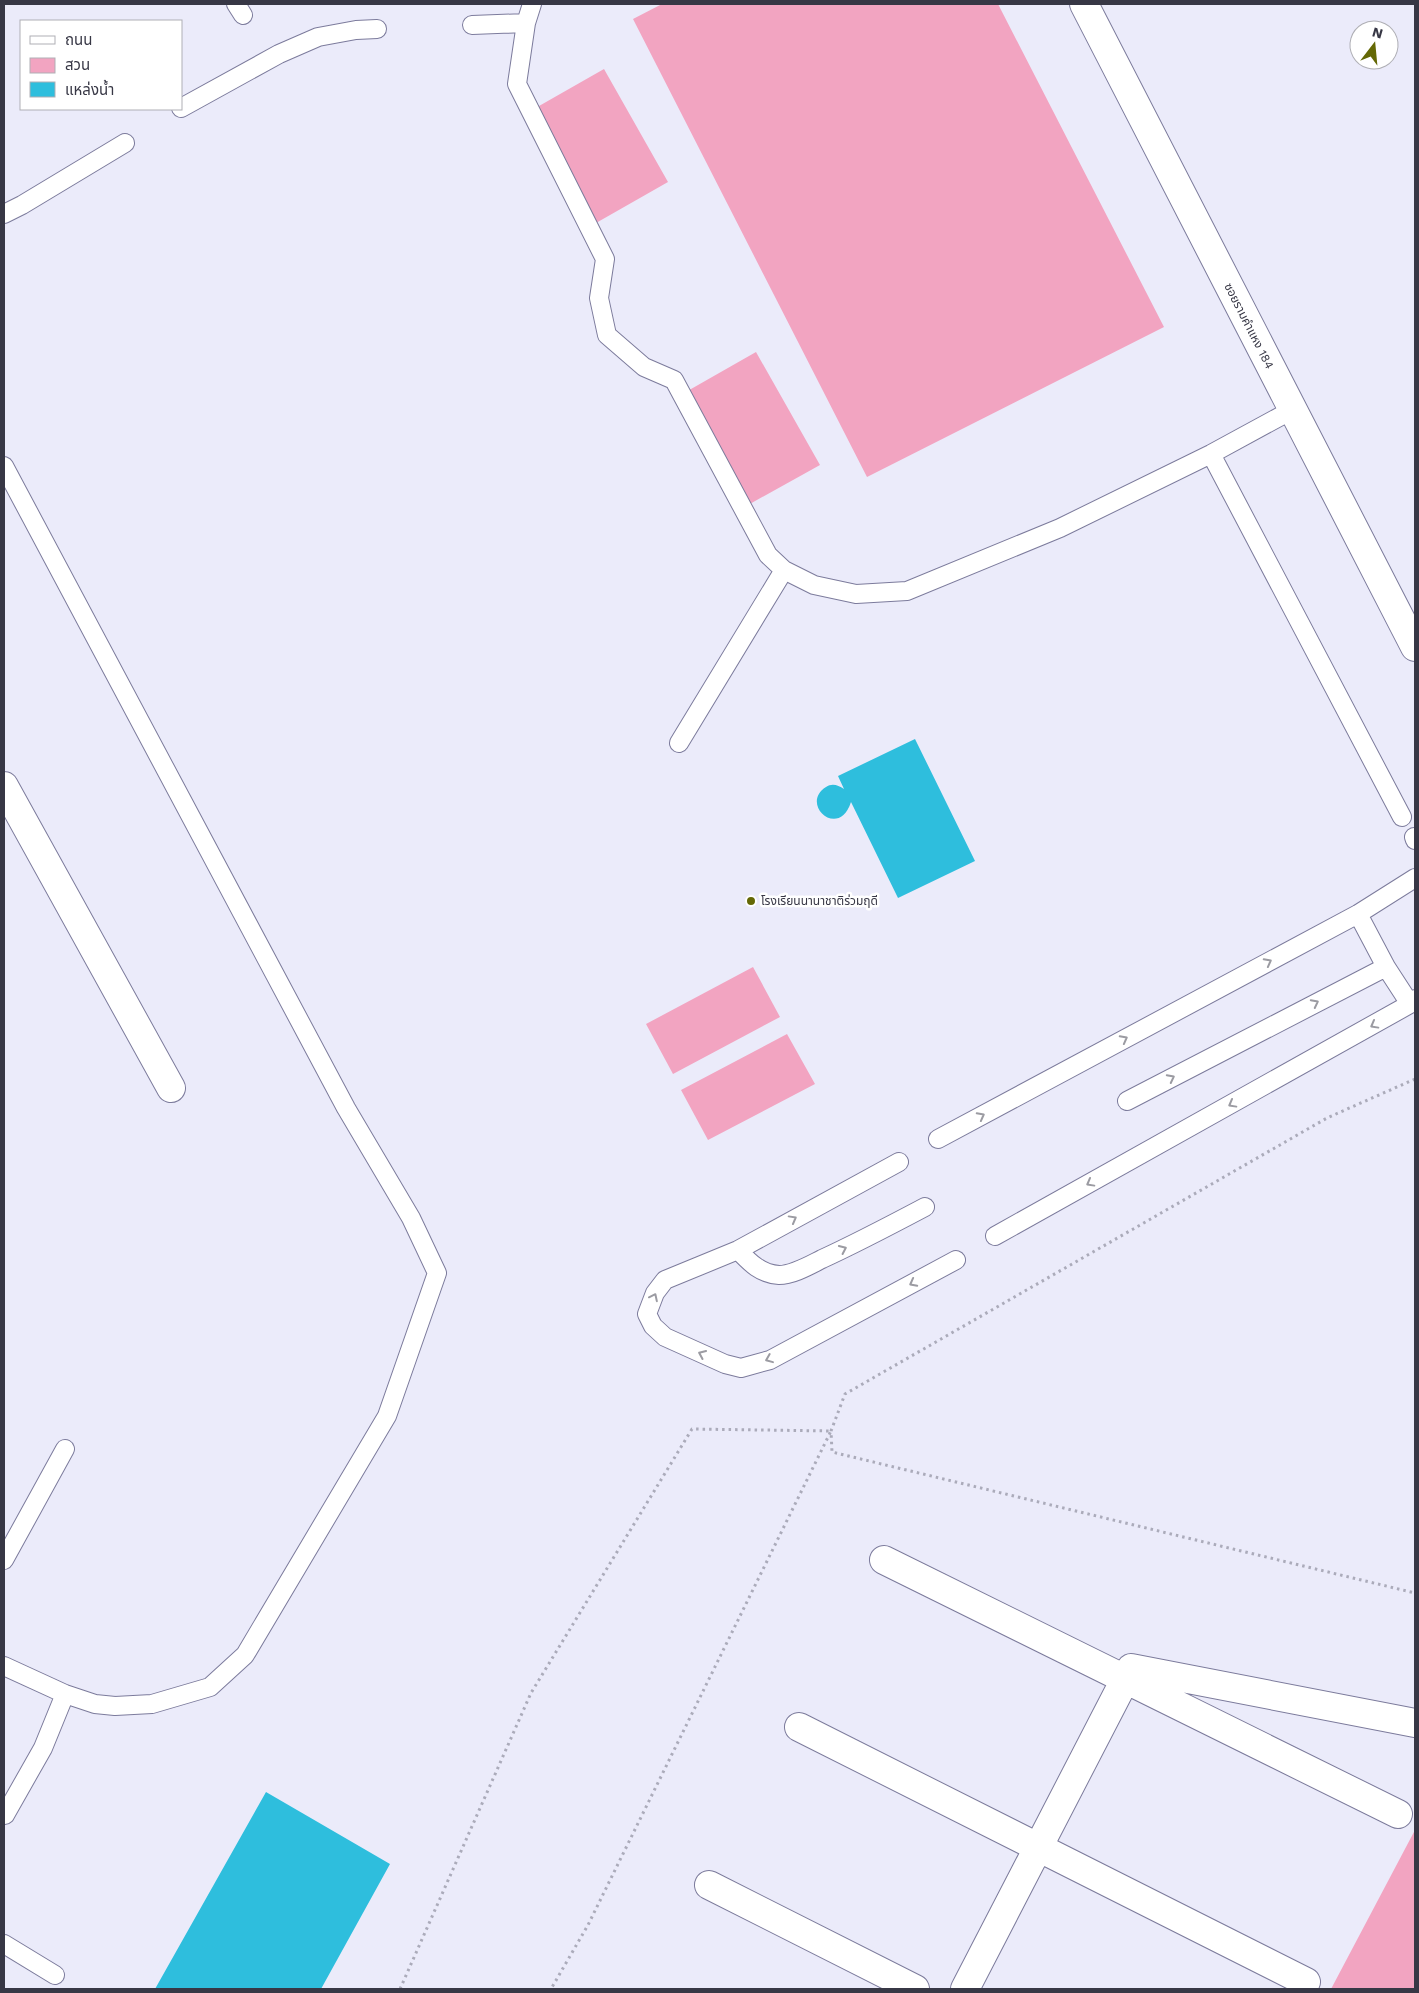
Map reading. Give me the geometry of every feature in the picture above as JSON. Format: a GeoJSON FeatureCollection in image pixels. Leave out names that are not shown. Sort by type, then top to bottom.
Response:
{"type":"FeatureCollection","features":[{"type":"Feature","properties":{"kind":"street","name":"ซอยรามคำแหง 184"},"geometry":{"type":"LineString","coordinates":[[1084,4],[1415,647]]}},
{"type":"Feature","properties":{"kind":"street"},"geometry":{"type":"LineString","coordinates":[[4,786],[171,1088]]}},
{"type":"Feature","properties":{"kind":"street"},"geometry":{"type":"LineString","coordinates":[[884,1560],[1398,1814]]}},
{"type":"Feature","properties":{"kind":"street"},"geometry":{"type":"LineString","coordinates":[[965,1989],[1130,1668],[1415,1723]]}},
{"type":"Feature","properties":{"kind":"street"},"geometry":{"type":"LineString","coordinates":[[798,1727],[1306,1982]]}},
{"type":"Feature","properties":{"kind":"street"},"geometry":{"type":"LineString","coordinates":[[709,1886],[915,1989]]}},
{"type":"Feature","properties":{"kind":"lane"},"geometry":{"type":"LineString","coordinates":[[532,4],[526,23],[517,84],[605,259],[599,298],[607,335],[644,367],[674,380],[768,556],[784,570],[814,585],[856,594],[907,591],[1060,528],[1211,454],[1292,410]]}},
{"type":"Feature","properties":{"kind":"lane"},"geometry":{"type":"LineString","coordinates":[[472,24],[526,23]]}},
{"type":"Feature","properties":{"kind":"lane"},"geometry":{"type":"LineString","coordinates":[[182,107],[279,54],[318,37],[356,30],[377,30]]}},
{"type":"Feature","properties":{"kind":"lane"},"geometry":{"type":"LineString","coordinates":[[4,214],[125,143]]}},
{"type":"Feature","properties":{"kind":"lane"},"geometry":{"type":"LineString","coordinates":[[1211,454],[1402,817]]}},
{"type":"Feature","properties":{"kind":"lane"},"geometry":{"type":"LineString","coordinates":[[4,466],[346,1108],[411,1218],[437,1273],[387,1416],[245,1655],[210,1687],[152,1704],[115,1706],[95,1704],[65,1694],[4,1666]]}},
{"type":"Feature","properties":{"kind":"lane"},"geometry":{"type":"LineString","coordinates":[[679,743],[784,570]]}},
{"type":"Feature","properties":{"kind":"lane"},"geometry":{"type":"LineString","coordinates":[[938,1139],[1358,914],[1415,878]]}},
{"type":"Feature","properties":{"kind":"lane"},"geometry":{"type":"LineString","coordinates":[[995,1236],[1413,1002],[1386,967],[1358,914]]}},
{"type":"Feature","properties":{"kind":"lane"},"geometry":{"type":"LineString","coordinates":[[1127,1101],[1386,967]]}},
{"type":"Feature","properties":{"kind":"lane"},"geometry":{"type":"LineString","coordinates":[[899,1162],[738,1250],[665,1280],[655,1293],[647,1314],[653,1326],[665,1337],[725,1364],[741,1368],[770,1360],[956,1260]]}},
{"type":"Feature","properties":{"kind":"lane"},"geometry":{"type":"LineString","coordinates":[[738,1250],[761,1271],[780,1275],[801,1269],[925,1207]]}},
{"type":"Feature","properties":{"kind":"lane"},"geometry":{"type":"LineString","coordinates":[[4,1560],[65,1449]]}},
{"type":"Feature","properties":{"kind":"lane"},"geometry":{"type":"LineString","coordinates":[[4,1815],[43,1748],[65,1694]]}},
{"type":"Feature","properties":{"kind":"lane"},"geometry":{"type":"LineString","coordinates":[[4,1944],[55,1974]]}},
{"type":"Feature","properties":{"kind":"path"},"geometry":{"type":"LineString","coordinates":[[551,1989],[588,1925],[831,1431],[845,1394],[1327,1118],[1415,1078]]}},
{"type":"Feature","properties":{"kind":"path"},"geometry":{"type":"LineString","coordinates":[[400,1989],[530,1693],[692,1429],[831,1431]]}},
{"type":"Feature","properties":{"kind":"path"},"geometry":{"type":"LineString","coordinates":[[831,1431],[832,1452],[1415,1592]]}},
{"type":"Feature","properties":{"kind":"green space"},"geometry":{"type":"Polygon","coordinates":[[[662,4],[998,4],[1164,327],[867,477],[633,19],[662,4]]]}},
{"type":"Feature","properties":{"kind":"green space"},"geometry":{"type":"Polygon","coordinates":[[[604,69],[668,182],[596,223],[532,110],[604,69]]]}},
{"type":"Feature","properties":{"kind":"green space"},"geometry":{"type":"Polygon","coordinates":[[[756,352],[820,465],[748,505],[684,393],[756,352]]]}},
{"type":"Feature","properties":{"kind":"green space"},"geometry":{"type":"Polygon","coordinates":[[[753,967],[780,1017],[673,1074],[646,1024],[753,967]]]}},
{"type":"Feature","properties":{"kind":"green space"},"geometry":{"type":"Polygon","coordinates":[[[787,1034],[815,1084],[708,1140],[681,1090],[787,1034]]]}},
{"type":"Feature","properties":{"kind":"green space"},"geometry":{"type":"Polygon","coordinates":[[[1415,1830],[1415,1989],[1331,1989],[1415,1830]]]}},
{"type":"Feature","properties":{"kind":"water"},"geometry":{"type":"Polygon","coordinates":[[[915,739],[975,861],[898,898],[851,802],[845,813],[838,818],[831,818],[824,815],[819,809],[817,802],[819,794],[830,785],[840,786],[844,789],[838,776],[915,739]]]}},
{"type":"Feature","properties":{"kind":"water"},"geometry":{"type":"Polygon","coordinates":[[[266,1792],[390,1864],[321,1989],[155,1989],[266,1792]]]}},
{"type":"Feature","properties":{"kind":"place","name":"โรงเรียนนานาชาติร่วมฤดี"},"geometry":{"type":"Point","coordinates":[751,901]}}]}
